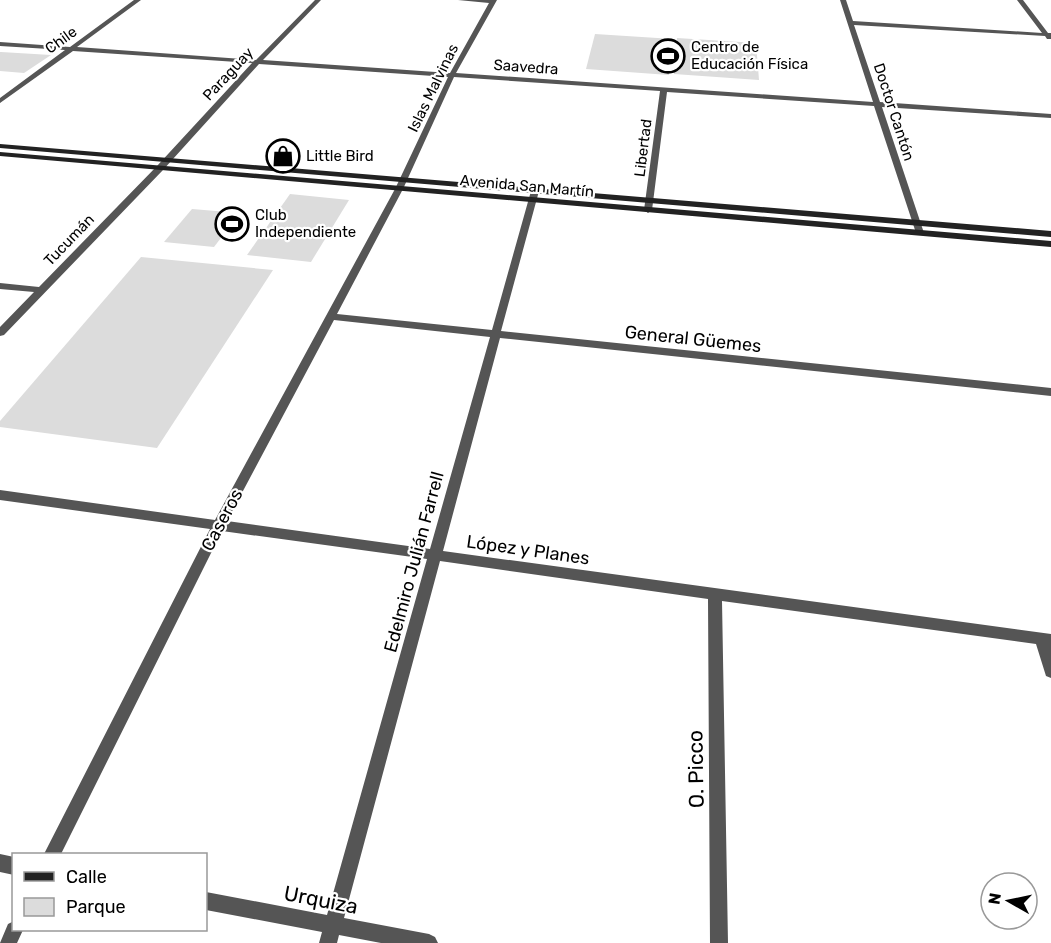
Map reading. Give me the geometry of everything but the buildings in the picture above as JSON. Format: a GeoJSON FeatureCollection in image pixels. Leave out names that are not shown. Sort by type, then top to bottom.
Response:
{"type":"FeatureCollection","features":[{"type":"Feature","properties":{"kind":"main road","name":"Avenida San Martín"},"geometry":{"type":"LineString","coordinates":[[0,146],[167,160],[401,184]]}},
{"type":"Feature","properties":{"kind":"main road","name":"Avenida San Martín"},"geometry":{"type":"LineString","coordinates":[[0,154],[534,195],[1051,244]]}},
{"type":"Feature","properties":{"kind":"main road","name":"Avenida San Martín"},"geometry":{"type":"LineString","coordinates":[[649,205],[1051,234]]}},
{"type":"Feature","properties":{"kind":"street","name":"Chile"},"geometry":{"type":"LineString","coordinates":[[0,101],[138,0]]}},
{"type":"Feature","properties":{"kind":"street","name":"Paraguay"},"geometry":{"type":"LineString","coordinates":[[160,168],[257,62],[318,0]]}},
{"type":"Feature","properties":{"kind":"street"},"geometry":{"type":"LineString","coordinates":[[461,0],[493,1]]}},
{"type":"Feature","properties":{"kind":"street","name":"Doctor Cantón"},"geometry":{"type":"LineString","coordinates":[[843,0],[920,233]]}},
{"type":"Feature","properties":{"kind":"street"},"geometry":{"type":"LineString","coordinates":[[1020,0],[1051,41]]}},
{"type":"Feature","properties":{"kind":"street","name":"Islas Malvinas"},"geometry":{"type":"LineString","coordinates":[[401,184],[453,75],[493,1]]}},
{"type":"Feature","properties":{"kind":"street"},"geometry":{"type":"LineString","coordinates":[[850,23],[1048,35]]}},
{"type":"Feature","properties":{"kind":"street","name":"Saavedra"},"geometry":{"type":"LineString","coordinates":[[0,44],[1051,116]]}},
{"type":"Feature","properties":{"kind":"street","name":"Libertad"},"geometry":{"type":"LineString","coordinates":[[649,205],[664,90]]}},
{"type":"Feature","properties":{"kind":"street","name":"Tucumán"},"geometry":{"type":"LineString","coordinates":[[0,333],[160,168]]}},
{"type":"Feature","properties":{"kind":"street","name":"Caseros"},"geometry":{"type":"LineString","coordinates":[[53,853],[219,525],[401,184]]}},
{"type":"Feature","properties":{"kind":"street","name":"Edelmiro Julián Farrell"},"geometry":{"type":"LineString","coordinates":[[328,943],[534,195]]}},
{"type":"Feature","properties":{"kind":"street"},"geometry":{"type":"LineString","coordinates":[[0,286],[41,290]]}},
{"type":"Feature","properties":{"kind":"street","name":"General Güemes"},"geometry":{"type":"LineString","coordinates":[[331,317],[1051,392]]}},
{"type":"Feature","properties":{"kind":"street","name":"López y Planes"},"geometry":{"type":"LineString","coordinates":[[0,495],[1046,640]]}},
{"type":"Feature","properties":{"kind":"street","name":"O. Picco"},"geometry":{"type":"LineString","coordinates":[[715,594],[718,943]]}},
{"type":"Feature","properties":{"kind":"street"},"geometry":{"type":"LineString","coordinates":[[1046,640],[1051,671]]}},
{"type":"Feature","properties":{"kind":"street","name":"Urquiza"},"geometry":{"type":"LineString","coordinates":[[207,902],[429,943]]}},
{"type":"Feature","properties":{"kind":"green space"},"geometry":{"type":"Polygon","coordinates":[[[595,34],[673,39],[669,75],[586,69],[595,34]]]}},
{"type":"Feature","properties":{"kind":"green space"},"geometry":{"type":"Polygon","coordinates":[[[677,38],[756,43],[759,80],[674,74],[677,38]]]}},
{"type":"Feature","properties":{"kind":"green space"},"geometry":{"type":"Polygon","coordinates":[[[0,52],[51,55],[24,73],[0,71],[0,52]]]}},
{"type":"Feature","properties":{"kind":"green space"},"geometry":{"type":"Polygon","coordinates":[[[290,194],[349,200],[311,262],[247,255],[290,194]]]}},
{"type":"Feature","properties":{"kind":"green space"},"geometry":{"type":"Polygon","coordinates":[[[192,209],[240,213],[214,247],[164,242],[192,209]]]}},
{"type":"Feature","properties":{"kind":"green space"},"geometry":{"type":"Polygon","coordinates":[[[141,257],[273,270],[157,448],[0,427],[0,421],[141,257]]]}},
{"type":"Feature","properties":{"kind":"place","name":"Centro de Educación Física"},"geometry":{"type":"Point","coordinates":[668,56]}},
{"type":"Feature","properties":{"kind":"place","name":"Little Bird"},"geometry":{"type":"Point","coordinates":[283,156]}},
{"type":"Feature","properties":{"kind":"place","name":"Club Independiente"},"geometry":{"type":"Point","coordinates":[232,224]}}]}
